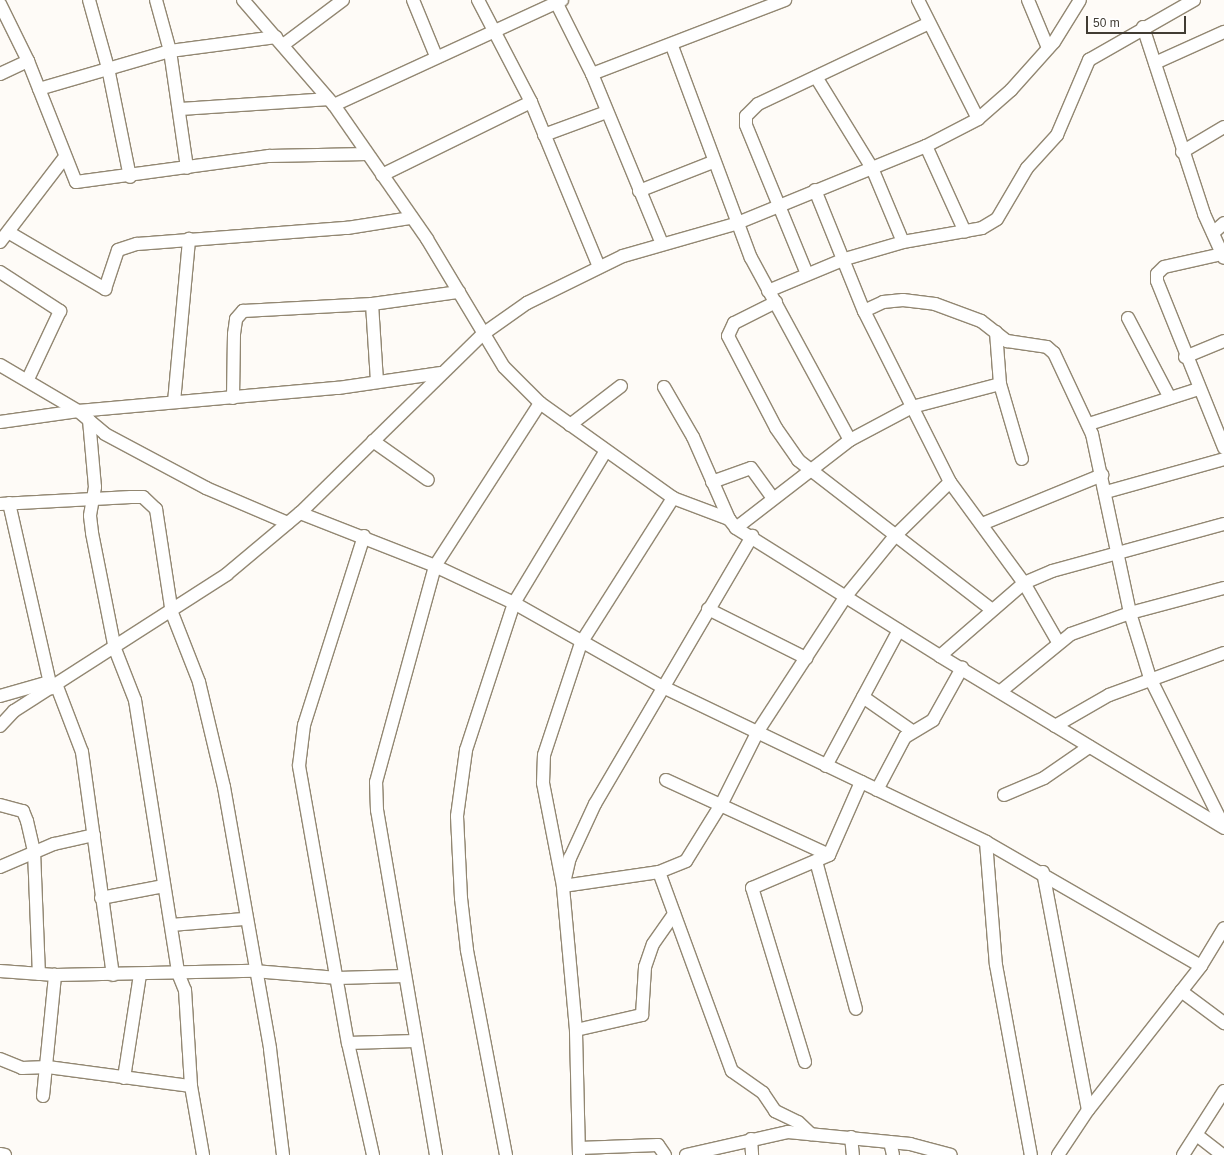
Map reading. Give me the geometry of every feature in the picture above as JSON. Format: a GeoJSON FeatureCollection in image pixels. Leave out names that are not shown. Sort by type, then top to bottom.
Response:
{"type":"FeatureCollection","features":[{"type":"Feature","properties":{"kind":"street"},"geometry":{"type":"LineString","coordinates":[[89,0],[108,68],[130,177]]}},
{"type":"Feature","properties":{"kind":"street"},"geometry":{"type":"LineString","coordinates":[[156,0],[170,51],[187,168]]}},
{"type":"Feature","properties":{"kind":"street"},"geometry":{"type":"LineString","coordinates":[[243,0],[280,41],[331,102],[411,218],[459,292],[504,367],[540,403],[605,452],[673,498],[732,523],[940,656],[1001,691],[1089,747],[1224,827]]}},
{"type":"Feature","properties":{"kind":"street"},"geometry":{"type":"LineString","coordinates":[[39,89],[170,51],[280,41],[343,0]]}},
{"type":"Feature","properties":{"kind":"street"},"geometry":{"type":"LineString","coordinates":[[413,0],[436,56]]}},
{"type":"Feature","properties":{"kind":"street"},"geometry":{"type":"LineString","coordinates":[[478,0],[531,102],[599,267]]}},
{"type":"Feature","properties":{"kind":"street"},"geometry":{"type":"LineString","coordinates":[[592,74],[672,46],[761,5],[785,0]]}},
{"type":"Feature","properties":{"kind":"street"},"geometry":{"type":"LineString","coordinates":[[918,0],[978,119]]}},
{"type":"Feature","properties":{"kind":"street"},"geometry":{"type":"LineString","coordinates":[[1028,0],[1048,48]]}},
{"type":"Feature","properties":{"kind":"street"},"geometry":{"type":"LineString","coordinates":[[0,726],[14,711],[52,685],[115,649],[227,574],[300,512],[441,373],[483,334],[527,303],[599,267],[662,244],[735,224],[815,190],[926,146],[978,119],[1011,90],[1048,48],[1080,0]]}},
{"type":"Feature","properties":{"kind":"street"},"geometry":{"type":"LineString","coordinates":[[768,291],[844,259],[903,242],[964,232],[997,220],[1008,206],[1027,168],[1056,135],[1089,60],[1194,0]]}},
{"type":"Feature","properties":{"kind":"street"},"geometry":{"type":"LineString","coordinates":[[179,109],[331,102],[495,31],[558,1],[592,74],[662,244]]}},
{"type":"Feature","properties":{"kind":"street"},"geometry":{"type":"LineString","coordinates":[[0,4],[28,61],[76,182],[130,177],[269,156],[367,154]]}},
{"type":"Feature","properties":{"kind":"street"},"geometry":{"type":"LineString","coordinates":[[807,274],[746,116],[758,104],[929,23]]}},
{"type":"Feature","properties":{"kind":"street"},"geometry":{"type":"LineString","coordinates":[[1143,28],[1182,152],[1223,256],[1174,263],[1157,274],[1160,295],[1184,357],[1224,448]]}},
{"type":"Feature","properties":{"kind":"street"},"geometry":{"type":"LineString","coordinates":[[1155,64],[1224,32]]}},
{"type":"Feature","properties":{"kind":"street"},"geometry":{"type":"LineString","coordinates":[[672,46],[735,224],[768,291],[776,302],[850,440]]}},
{"type":"Feature","properties":{"kind":"street"},"geometry":{"type":"LineString","coordinates":[[0,74],[28,61]]}},
{"type":"Feature","properties":{"kind":"street"},"geometry":{"type":"LineString","coordinates":[[816,77],[872,168],[903,242]]}},
{"type":"Feature","properties":{"kind":"street"},"geometry":{"type":"LineString","coordinates":[[382,175],[531,102]]}},
{"type":"Feature","properties":{"kind":"street"},"geometry":{"type":"LineString","coordinates":[[544,135],[607,112]]}},
{"type":"Feature","properties":{"kind":"street"},"geometry":{"type":"LineString","coordinates":[[1182,152],[1224,128]]}},
{"type":"Feature","properties":{"kind":"street"},"geometry":{"type":"LineString","coordinates":[[926,146],[964,232]]}},
{"type":"Feature","properties":{"kind":"street"},"geometry":{"type":"LineString","coordinates":[[65,157],[4,237],[105,289],[115,255],[122,248],[189,239],[347,228],[411,218]]}},
{"type":"Feature","properties":{"kind":"street"},"geometry":{"type":"LineString","coordinates":[[639,191],[713,162]]}},
{"type":"Feature","properties":{"kind":"street"},"geometry":{"type":"LineString","coordinates":[[815,190],[864,311],[950,482],[1024,583],[1058,642]]}},
{"type":"Feature","properties":{"kind":"street"},"geometry":{"type":"LineString","coordinates":[[1213,233],[1224,223]]}},
{"type":"Feature","properties":{"kind":"street"},"geometry":{"type":"LineString","coordinates":[[174,402],[189,239]]}},
{"type":"Feature","properties":{"kind":"street"},"geometry":{"type":"LineString","coordinates":[[0,272],[60,311],[28,379]]}},
{"type":"Feature","properties":{"kind":"street"},"geometry":{"type":"LineString","coordinates":[[233,398],[234,334],[236,319],[242,311],[372,304],[459,292]]}},
{"type":"Feature","properties":{"kind":"street"},"geometry":{"type":"LineString","coordinates":[[864,311],[883,302],[904,300],[935,304],[981,321],[1007,341],[1051,349],[1089,424],[1106,492],[1130,613],[1150,678],[1224,827]]}},
{"type":"Feature","properties":{"kind":"street"},"geometry":{"type":"LineString","coordinates":[[776,302],[734,323],[728,336],[776,428],[798,460],[992,610]]}},
{"type":"Feature","properties":{"kind":"street"},"geometry":{"type":"LineString","coordinates":[[372,304],[377,382]]}},
{"type":"Feature","properties":{"kind":"street"},"geometry":{"type":"LineString","coordinates":[[1128,318],[1170,398]]}},
{"type":"Feature","properties":{"kind":"street"},"geometry":{"type":"LineString","coordinates":[[996,332],[1000,384],[1022,459]]}},
{"type":"Feature","properties":{"kind":"street"},"geometry":{"type":"LineString","coordinates":[[1184,357],[1224,341]]}},
{"type":"Feature","properties":{"kind":"street"},"geometry":{"type":"LineString","coordinates":[[0,365],[28,379],[78,411],[104,434],[206,488],[288,523]]}},
{"type":"Feature","properties":{"kind":"street"},"geometry":{"type":"LineString","coordinates":[[0,422],[78,411],[233,398],[377,382],[441,373]]}},
{"type":"Feature","properties":{"kind":"street"},"geometry":{"type":"LineString","coordinates":[[732,523],[773,498],[850,440],[912,407],[1000,384]]}},
{"type":"Feature","properties":{"kind":"street"},"geometry":{"type":"LineString","coordinates":[[570,425],[621,386]]}},
{"type":"Feature","properties":{"kind":"street"},"geometry":{"type":"LineString","coordinates":[[664,387],[693,437],[712,482],[732,523]]}},
{"type":"Feature","properties":{"kind":"street"},"geometry":{"type":"LineString","coordinates":[[1089,424],[1199,389]]}},
{"type":"Feature","properties":{"kind":"street"},"geometry":{"type":"LineString","coordinates":[[436,1155],[415,1041],[377,810],[376,782],[435,566],[540,403]]}},
{"type":"Feature","properties":{"kind":"street"},"geometry":{"type":"LineString","coordinates":[[89,420],[95,487],[92,498],[92,533],[115,649],[135,700],[178,973],[187,1004],[191,1086],[203,1155]]}},
{"type":"Feature","properties":{"kind":"street"},"geometry":{"type":"LineString","coordinates":[[373,441],[428,480]]}},
{"type":"Feature","properties":{"kind":"street"},"geometry":{"type":"LineString","coordinates":[[506,1155],[467,950],[458,816],[466,750],[514,603],[605,452]]}},
{"type":"Feature","properties":{"kind":"street"},"geometry":{"type":"LineString","coordinates":[[1106,492],[1224,459]]}},
{"type":"Feature","properties":{"kind":"street"},"geometry":{"type":"LineString","coordinates":[[712,482],[751,468],[773,498]]}},
{"type":"Feature","properties":{"kind":"street"},"geometry":{"type":"LineString","coordinates":[[982,524],[1102,475]]}},
{"type":"Feature","properties":{"kind":"street"},"geometry":{"type":"LineString","coordinates":[[563,886],[659,872],[686,861],[722,803],[758,731],[846,596],[896,536],[950,482]]}},
{"type":"Feature","properties":{"kind":"street"},"geometry":{"type":"LineString","coordinates":[[113,975],[101,898],[82,752],[52,685],[5,504],[92,498],[143,497],[156,509],[172,612],[211,722],[244,919],[270,1049],[283,1155]]}},
{"type":"Feature","properties":{"kind":"street"},"geometry":{"type":"LineString","coordinates":[[665,1155],[658,1145],[578,1153],[576,1030],[563,886],[543,783],[544,755],[582,643],[673,498]]}},
{"type":"Feature","properties":{"kind":"street"},"geometry":{"type":"LineString","coordinates":[[300,512],[364,536],[435,566],[514,603],[582,643],[661,686],[758,731],[826,766],[986,842],[1043,872],[1201,966]]}},
{"type":"Feature","properties":{"kind":"street"},"geometry":{"type":"LineString","coordinates":[[940,656],[1024,583],[1052,571],[1224,524]]}},
{"type":"Feature","properties":{"kind":"street"},"geometry":{"type":"LineString","coordinates":[[364,536],[304,725],[299,766],[338,978],[348,1043],[373,1155]]}},
{"type":"Feature","properties":{"kind":"street"},"geometry":{"type":"LineString","coordinates":[[563,886],[583,828],[661,686],[752,536]]}},
{"type":"Feature","properties":{"kind":"street"},"geometry":{"type":"LineString","coordinates":[[1001,691],[1058,642],[1130,613],[1224,588]]}},
{"type":"Feature","properties":{"kind":"street"},"geometry":{"type":"LineString","coordinates":[[708,609],[806,658]]}},
{"type":"Feature","properties":{"kind":"street"},"geometry":{"type":"LineString","coordinates":[[826,766],[899,630]]}},
{"type":"Feature","properties":{"kind":"street"},"geometry":{"type":"LineString","coordinates":[[1055,726],[1084,708],[1150,678],[1224,654]]}},
{"type":"Feature","properties":{"kind":"street"},"geometry":{"type":"LineString","coordinates":[[877,790],[905,737],[912,731],[933,720],[962,668]]}},
{"type":"Feature","properties":{"kind":"street"},"geometry":{"type":"LineString","coordinates":[[0,696],[52,685]]}},
{"type":"Feature","properties":{"kind":"street"},"geometry":{"type":"LineString","coordinates":[[863,697],[912,731]]}},
{"type":"Feature","properties":{"kind":"street"},"geometry":{"type":"LineString","coordinates":[[1004,795],[1044,778],[1089,747]]}},
{"type":"Feature","properties":{"kind":"street"},"geometry":{"type":"LineString","coordinates":[[666,780],[722,803],[829,855]]}},
{"type":"Feature","properties":{"kind":"street"},"geometry":{"type":"LineString","coordinates":[[805,1062],[752,888],[829,855],[861,782]]}},
{"type":"Feature","properties":{"kind":"street"},"geometry":{"type":"LineString","coordinates":[[0,805],[23,812],[34,851],[39,974]]}},
{"type":"Feature","properties":{"kind":"street"},"geometry":{"type":"LineString","coordinates":[[0,867],[34,851],[94,835]]}},
{"type":"Feature","properties":{"kind":"street"},"geometry":{"type":"LineString","coordinates":[[986,842],[996,965],[1032,1155]]}},
{"type":"Feature","properties":{"kind":"street"},"geometry":{"type":"LineString","coordinates":[[816,861],[856,1009]]}},
{"type":"Feature","properties":{"kind":"street"},"geometry":{"type":"LineString","coordinates":[[659,872],[732,1071],[762,1093],[775,1112],[798,1122],[811,1134]]}},
{"type":"Feature","properties":{"kind":"street"},"geometry":{"type":"LineString","coordinates":[[1043,872],[1088,1110]]}},
{"type":"Feature","properties":{"kind":"street"},"geometry":{"type":"LineString","coordinates":[[101,898],[164,886]]}},
{"type":"Feature","properties":{"kind":"street"},"geometry":{"type":"LineString","coordinates":[[576,1030],[642,1015],[645,967],[653,944],[674,914]]}},
{"type":"Feature","properties":{"kind":"street"},"geometry":{"type":"LineString","coordinates":[[171,925],[244,919]]}},
{"type":"Feature","properties":{"kind":"street"},"geometry":{"type":"LineString","coordinates":[[1062,1154],[1088,1110],[1201,966],[1224,928]]}},
{"type":"Feature","properties":{"kind":"street"},"geometry":{"type":"LineString","coordinates":[[0,971],[55,975],[140,976],[178,973],[254,972],[338,978],[404,976]]}},
{"type":"Feature","properties":{"kind":"street"},"geometry":{"type":"LineString","coordinates":[[43,1096],[48,1067],[55,975]]}},
{"type":"Feature","properties":{"kind":"street"},"geometry":{"type":"LineString","coordinates":[[124,1078],[140,976]]}},
{"type":"Feature","properties":{"kind":"street"},"geometry":{"type":"LineString","coordinates":[[1181,991],[1224,1023]]}},
{"type":"Feature","properties":{"kind":"street"},"geometry":{"type":"LineString","coordinates":[[348,1043],[415,1041]]}},
{"type":"Feature","properties":{"kind":"street"},"geometry":{"type":"LineString","coordinates":[[0,1059],[22,1068],[48,1067],[191,1086]]}},
{"type":"Feature","properties":{"kind":"street"},"geometry":{"type":"LineString","coordinates":[[1183,1155],[1198,1136],[1224,1091]]}},
{"type":"Feature","properties":{"kind":"street"},"geometry":{"type":"LineString","coordinates":[[686,1155],[751,1139],[788,1132],[851,1137],[928,1147],[950,1155]]}},
{"type":"Feature","properties":{"kind":"street"},"geometry":{"type":"LineString","coordinates":[[1198,1136],[1222,1155]]}},
{"type":"Feature","properties":{"kind":"street"},"geometry":{"type":"LineString","coordinates":[[851,1137],[853,1155]]}},
{"type":"Feature","properties":{"kind":"street"},"geometry":{"type":"LineString","coordinates":[[751,1139],[752,1155]]}},
{"type":"Feature","properties":{"kind":"street"},"geometry":{"type":"LineString","coordinates":[[890,1142],[893,1155]]}},
{"type":"Feature","properties":{"kind":"street"},"geometry":{"type":"LineString","coordinates":[[0,1154],[6,1155]]}}]}
